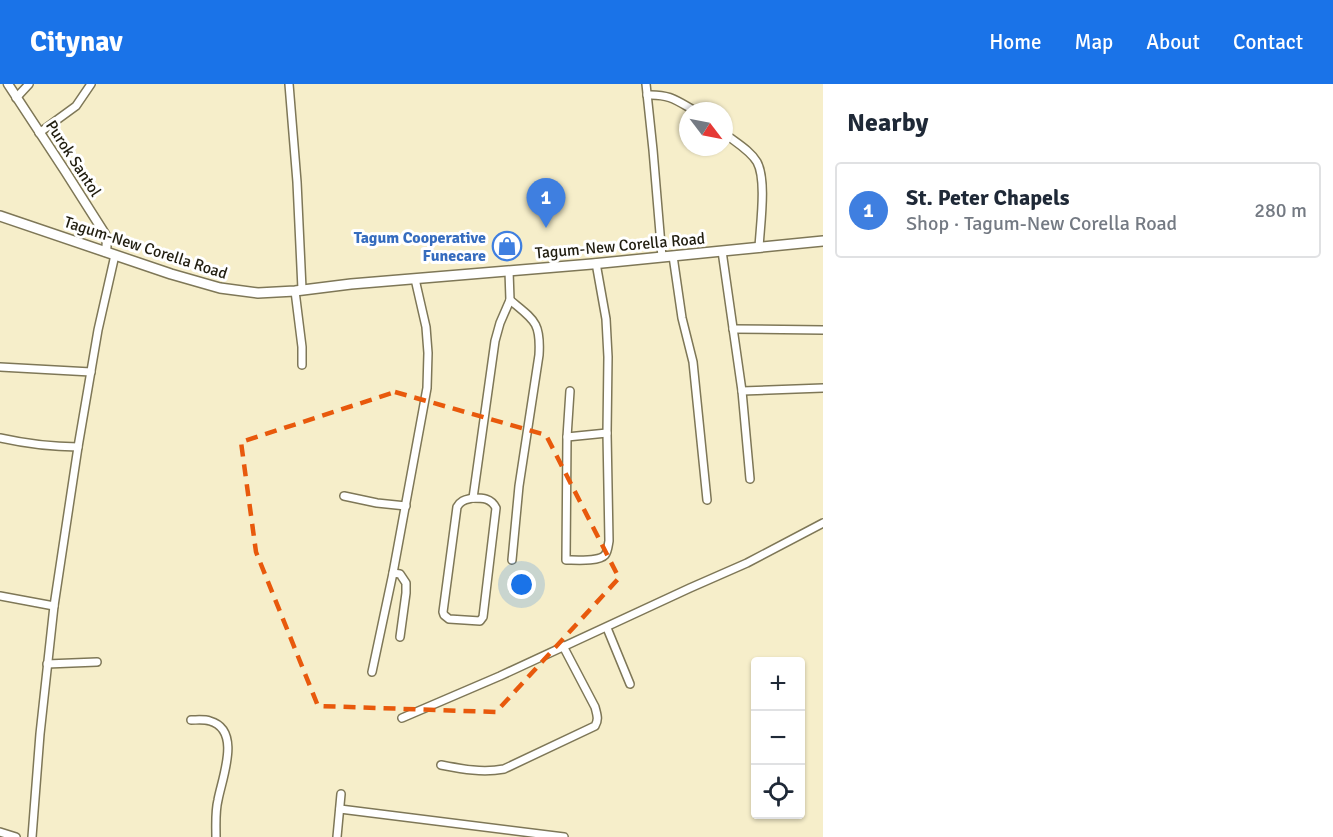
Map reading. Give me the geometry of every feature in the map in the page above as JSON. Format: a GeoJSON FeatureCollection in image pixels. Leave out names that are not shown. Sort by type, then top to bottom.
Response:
{"type":"FeatureCollection","features":[{"type":"Feature","properties":{"kind":"main road","name":"Tagum-New Corella Road"},"geometry":{"type":"LineString","coordinates":[[0,216],[171,274],[220,288],[258,293],[823,242]]}},
{"type":"Feature","properties":{"kind":"street","name":"Purok Santol"},"geometry":{"type":"LineString","coordinates":[[8,84],[105,234],[110,254]]}},
{"type":"Feature","properties":{"kind":"street"},"geometry":{"type":"LineString","coordinates":[[16,98],[28,84]]}},
{"type":"Feature","properties":{"kind":"street"},"geometry":{"type":"LineString","coordinates":[[39,133],[76,106],[91,84]]}},
{"type":"Feature","properties":{"kind":"street"},"geometry":{"type":"LineString","coordinates":[[290,84],[297,182],[302,365]]}},
{"type":"Feature","properties":{"kind":"street"},"geometry":{"type":"LineString","coordinates":[[646,84],[668,256],[693,362],[707,500]]}},
{"type":"Feature","properties":{"kind":"street"},"geometry":{"type":"LineString","coordinates":[[646,95],[661,94],[680,102]]}},
{"type":"Feature","properties":{"kind":"street"},"geometry":{"type":"LineString","coordinates":[[733,140],[752,155],[762,174],[759,248]]}},
{"type":"Feature","properties":{"kind":"street"},"geometry":{"type":"LineString","coordinates":[[722,251],[742,390],[750,479]]}},
{"type":"Feature","properties":{"kind":"street"},"geometry":{"type":"LineString","coordinates":[[32,837],[40,734],[54,606],[110,254]]}},
{"type":"Feature","properties":{"kind":"street"},"geometry":{"type":"LineString","coordinates":[[570,391],[567,437],[566,560],[599,559],[608,549],[609,541],[608,357],[606,319],[596,263]]}},
{"type":"Feature","properties":{"kind":"street"},"geometry":{"type":"LineString","coordinates":[[473,498],[495,341],[510,300],[509,271]]}},
{"type":"Feature","properties":{"kind":"street"},"geometry":{"type":"LineString","coordinates":[[372,672],[406,506],[427,388],[426,327],[415,279]]}},
{"type":"Feature","properties":{"kind":"street"},"geometry":{"type":"LineString","coordinates":[[510,300],[535,323],[540,340],[519,486],[513,560]]}},
{"type":"Feature","properties":{"kind":"street"},"geometry":{"type":"LineString","coordinates":[[733,329],[823,330]]}},
{"type":"Feature","properties":{"kind":"street"},"geometry":{"type":"LineString","coordinates":[[0,367],[91,372]]}},
{"type":"Feature","properties":{"kind":"street"},"geometry":{"type":"LineString","coordinates":[[742,390],[823,388]]}},
{"type":"Feature","properties":{"kind":"street"},"geometry":{"type":"LineString","coordinates":[[567,437],[607,433]]}},
{"type":"Feature","properties":{"kind":"street"},"geometry":{"type":"LineString","coordinates":[[0,438],[47,447],[78,447]]}},
{"type":"Feature","properties":{"kind":"street"},"geometry":{"type":"LineString","coordinates":[[344,496],[406,506]]}},
{"type":"Feature","properties":{"kind":"street"},"geometry":{"type":"LineString","coordinates":[[473,498],[485,498],[494,503],[496,508],[483,617],[480,621],[449,619],[443,612],[456,507],[459,502],[473,498]]}},
{"type":"Feature","properties":{"kind":"street"},"geometry":{"type":"LineString","coordinates":[[402,718],[607,628],[747,563],[823,523]]}},
{"type":"Feature","properties":{"kind":"street"},"geometry":{"type":"LineString","coordinates":[[393,573],[400,574],[406,583],[400,637]]}},
{"type":"Feature","properties":{"kind":"street"},"geometry":{"type":"LineString","coordinates":[[0,596],[54,606]]}},
{"type":"Feature","properties":{"kind":"street"},"geometry":{"type":"LineString","coordinates":[[607,628],[630,684]]}},
{"type":"Feature","properties":{"kind":"street"},"geometry":{"type":"LineString","coordinates":[[441,765],[473,771],[504,768],[595,726],[598,716],[595,707],[563,646]]}},
{"type":"Feature","properties":{"kind":"street"},"geometry":{"type":"LineString","coordinates":[[47,664],[97,662]]}},
{"type":"Feature","properties":{"kind":"street"},"geometry":{"type":"LineString","coordinates":[[191,720],[210,721],[222,729],[228,740],[229,753],[217,804],[216,837]]}},
{"type":"Feature","properties":{"kind":"street"},"geometry":{"type":"LineString","coordinates":[[337,837],[341,794]]}},
{"type":"Feature","properties":{"kind":"street"},"geometry":{"type":"LineString","coordinates":[[340,810],[564,837]]}},
{"type":"Feature","properties":{"kind":"street"},"geometry":{"type":"LineString","coordinates":[[0,832],[16,837]]}},
{"type":"Feature","properties":{"kind":"highlighted area"},"geometry":{"type":"Polygon","coordinates":[[[395,392],[546,435],[619,578],[496,712],[318,706],[256,552],[241,442],[395,392]]]}},
{"type":"Feature","properties":{"kind":"place","name":"St. Peter Chapels"},"geometry":{"type":"Point","coordinates":[546,228]}},
{"type":"Feature","properties":{"kind":"place","name":"Tagum Cooperative Funecare"},"geometry":{"type":"Point","coordinates":[507,246]}}]}
